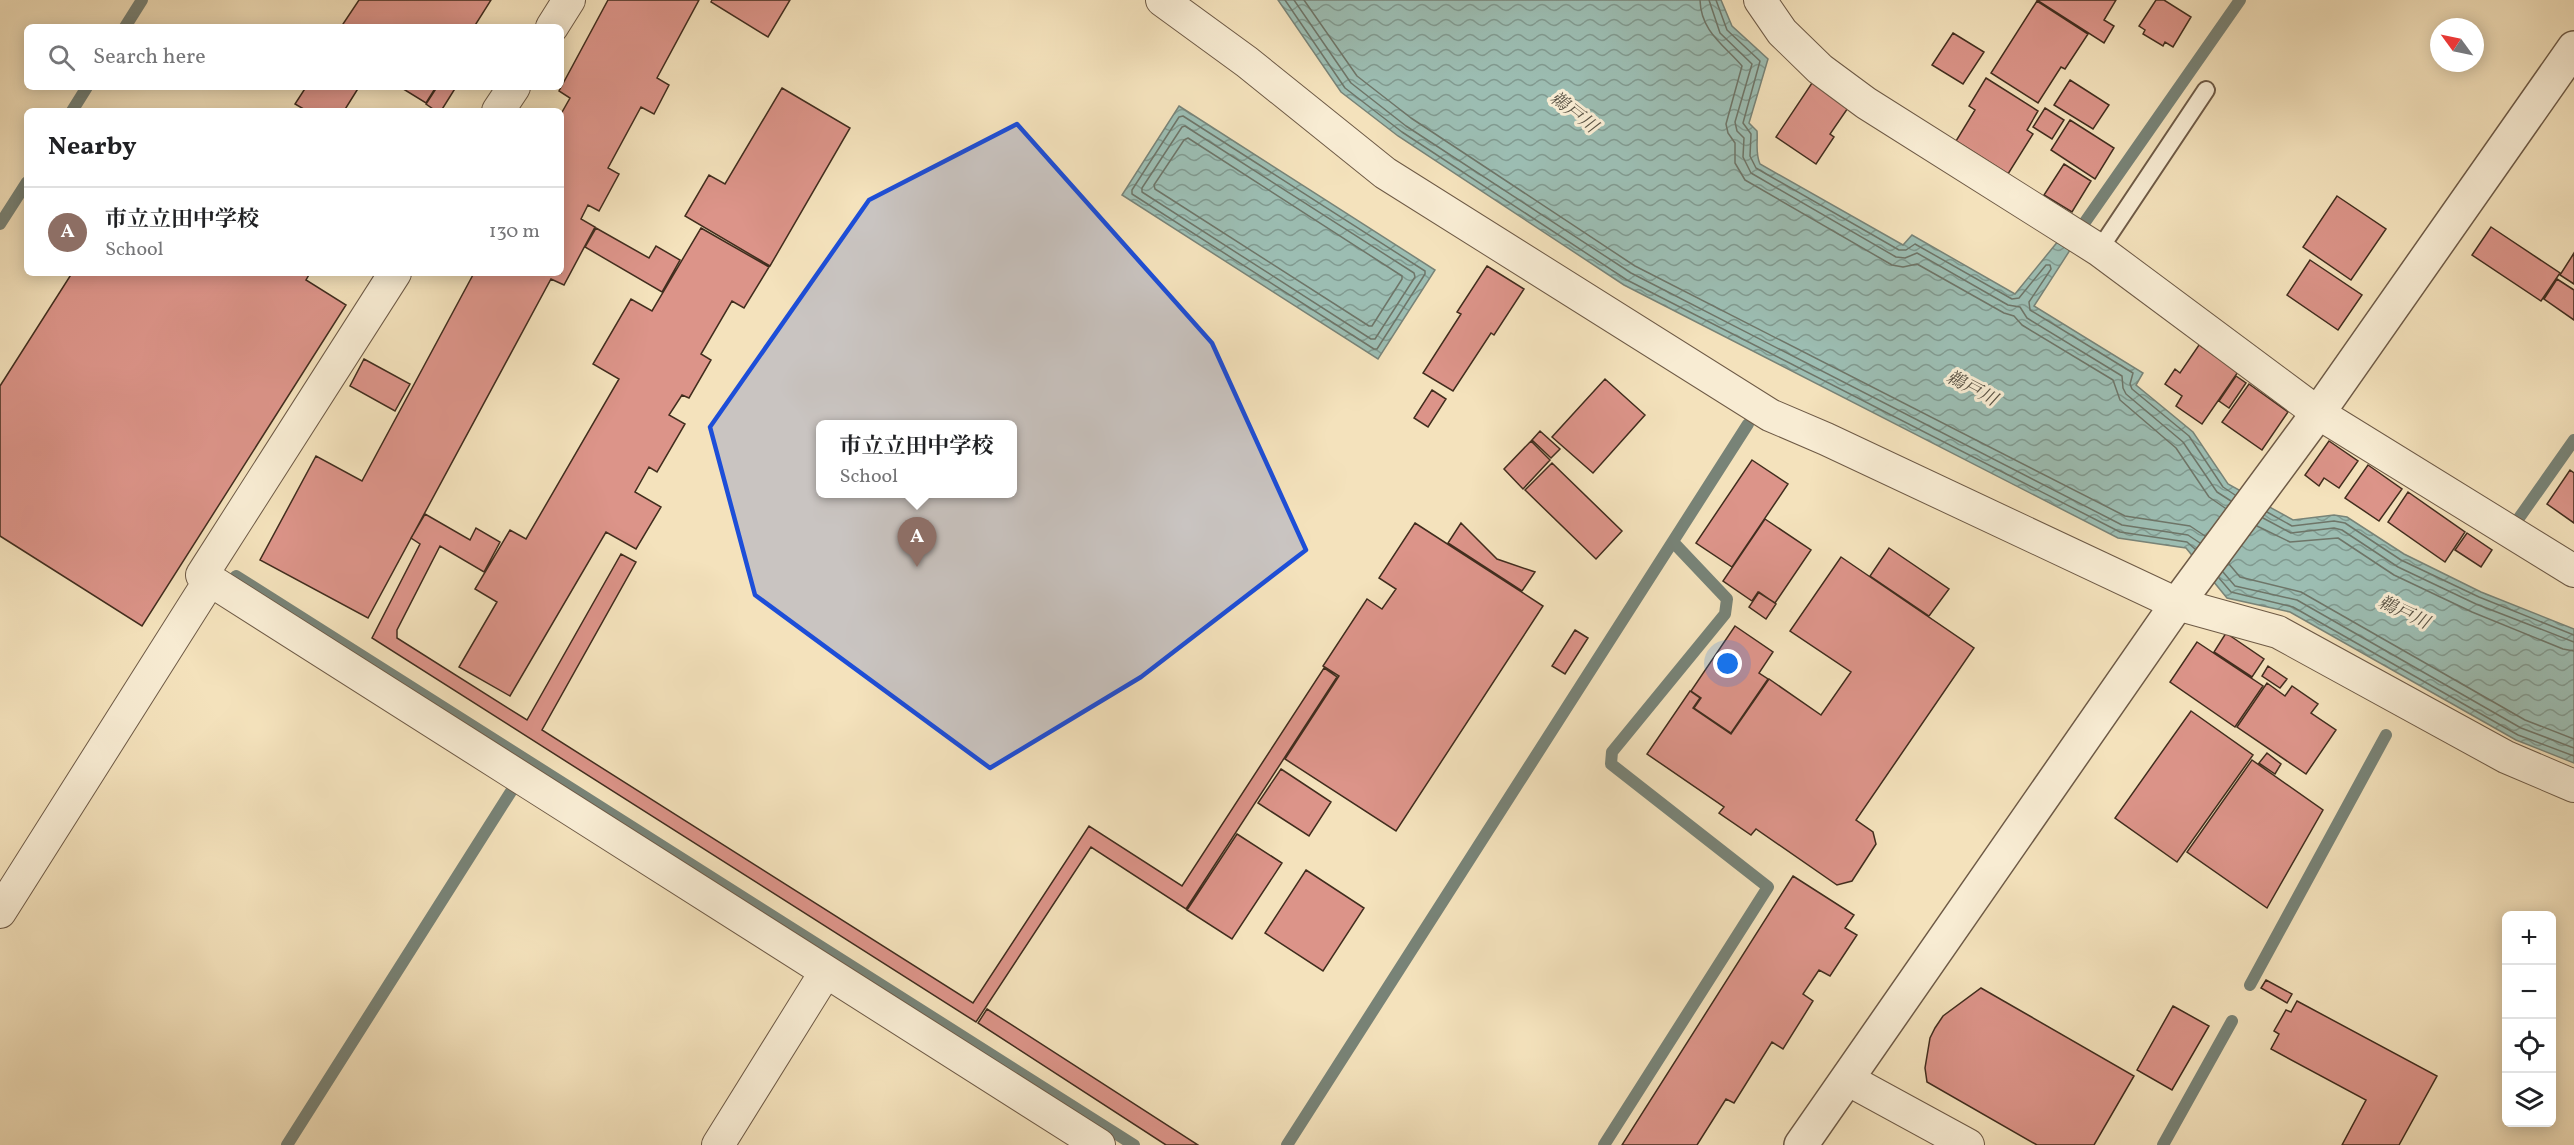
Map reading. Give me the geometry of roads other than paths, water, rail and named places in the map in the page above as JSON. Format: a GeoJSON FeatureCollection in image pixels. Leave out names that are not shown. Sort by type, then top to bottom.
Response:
{"type":"FeatureCollection","features":[{"type":"Feature","properties":{"kind":"street"},"geometry":{"type":"LineString","coordinates":[[554,24],[569,0]]}},
{"type":"Feature","properties":{"kind":"street"},"geometry":{"type":"LineString","coordinates":[[1162,0],[1247,62],[1385,173],[1770,415],[1826,439],[2177,604],[2278,632],[2506,757],[2574,786]]}},
{"type":"Feature","properties":{"kind":"street"},"geometry":{"type":"LineString","coordinates":[[1760,0],[1782,32],[1829,76],[1866,103],[2099,250],[2319,413],[2574,571]]}},
{"type":"Feature","properties":{"kind":"street"},"geometry":{"type":"LineString","coordinates":[[1801,1145],[2177,604],[2319,413],[2574,48]]}},
{"type":"Feature","properties":{"kind":"street"},"geometry":{"type":"LineString","coordinates":[[500,108],[512,90]]}},
{"type":"Feature","properties":{"kind":"street"},"geometry":{"type":"LineString","coordinates":[[393,276],[202,575],[1099,1145]]}},
{"type":"Feature","properties":{"kind":"street"},"geometry":{"type":"LineString","coordinates":[[0,912],[210,580]]}},
{"type":"Feature","properties":{"kind":"street"},"geometry":{"type":"LineString","coordinates":[[718,1145],[825,973]]}},
{"type":"Feature","properties":{"kind":"street"},"geometry":{"type":"LineString","coordinates":[[1846,1079],[1968,1145]]}},
{"type":"Feature","properties":{"kind":"lane"},"geometry":{"type":"LineString","coordinates":[[2099,250],[2206,90]]}},
{"type":"Feature","properties":{"kind":"water","name":"鵜戸川"},"geometry":{"type":"Polygon","coordinates":[[[1278,0],[1721,0],[1732,26],[1768,59],[1749,123],[1757,131],[1757,152],[1760,164],[1903,245],[1912,235],[2015,294],[2059,240],[2072,247],[2034,306],[2143,373],[2136,385],[2193,432],[2228,484],[2293,520],[2334,515],[2347,517],[2404,554],[2481,592],[2574,629],[2574,763],[2516,740],[2290,612],[2227,598],[2186,548],[2118,538],[1624,285],[1398,136],[1341,92],[1278,0]]]}},
{"type":"Feature","properties":{"kind":"water"},"geometry":{"type":"Polygon","coordinates":[[[1179,106],[1435,270],[1378,359],[1122,195],[1179,106]]]}},
{"type":"Feature","properties":{"kind":"waterway"},"geometry":{"type":"LineString","coordinates":[[127,24],[142,0]]}},
{"type":"Feature","properties":{"kind":"waterway"},"geometry":{"type":"LineString","coordinates":[[2085,222],[2240,0]]}},
{"type":"Feature","properties":{"kind":"waterway"},"geometry":{"type":"LineString","coordinates":[[74,108],[85,90]]}},
{"type":"Feature","properties":{"kind":"waterway"},"geometry":{"type":"LineString","coordinates":[[0,224],[24,187]]}},
{"type":"Feature","properties":{"kind":"waterway"},"geometry":{"type":"LineString","coordinates":[[1287,1145],[1748,424]]}},
{"type":"Feature","properties":{"kind":"waterway"},"geometry":{"type":"LineString","coordinates":[[2519,518],[2574,440]]}},
{"type":"Feature","properties":{"kind":"waterway"},"geometry":{"type":"LineString","coordinates":[[1604,1145],[1768,887],[1611,764],[1612,752],[1725,614],[1727,599],[1673,542]]}},
{"type":"Feature","properties":{"kind":"waterway"},"geometry":{"type":"LineString","coordinates":[[236,576],[1134,1145]]}},
{"type":"Feature","properties":{"kind":"waterway"},"geometry":{"type":"LineString","coordinates":[[2250,985],[2386,735]]}},
{"type":"Feature","properties":{"kind":"waterway"},"geometry":{"type":"LineString","coordinates":[[287,1145],[512,790]]}},
{"type":"Feature","properties":{"kind":"waterway"},"geometry":{"type":"LineString","coordinates":[[2163,1145],[2232,1021]]}},
{"type":"Feature","properties":{"kind":"place","name":"市立立田中学校"},"geometry":{"type":"Point","coordinates":[917,567]}}]}
